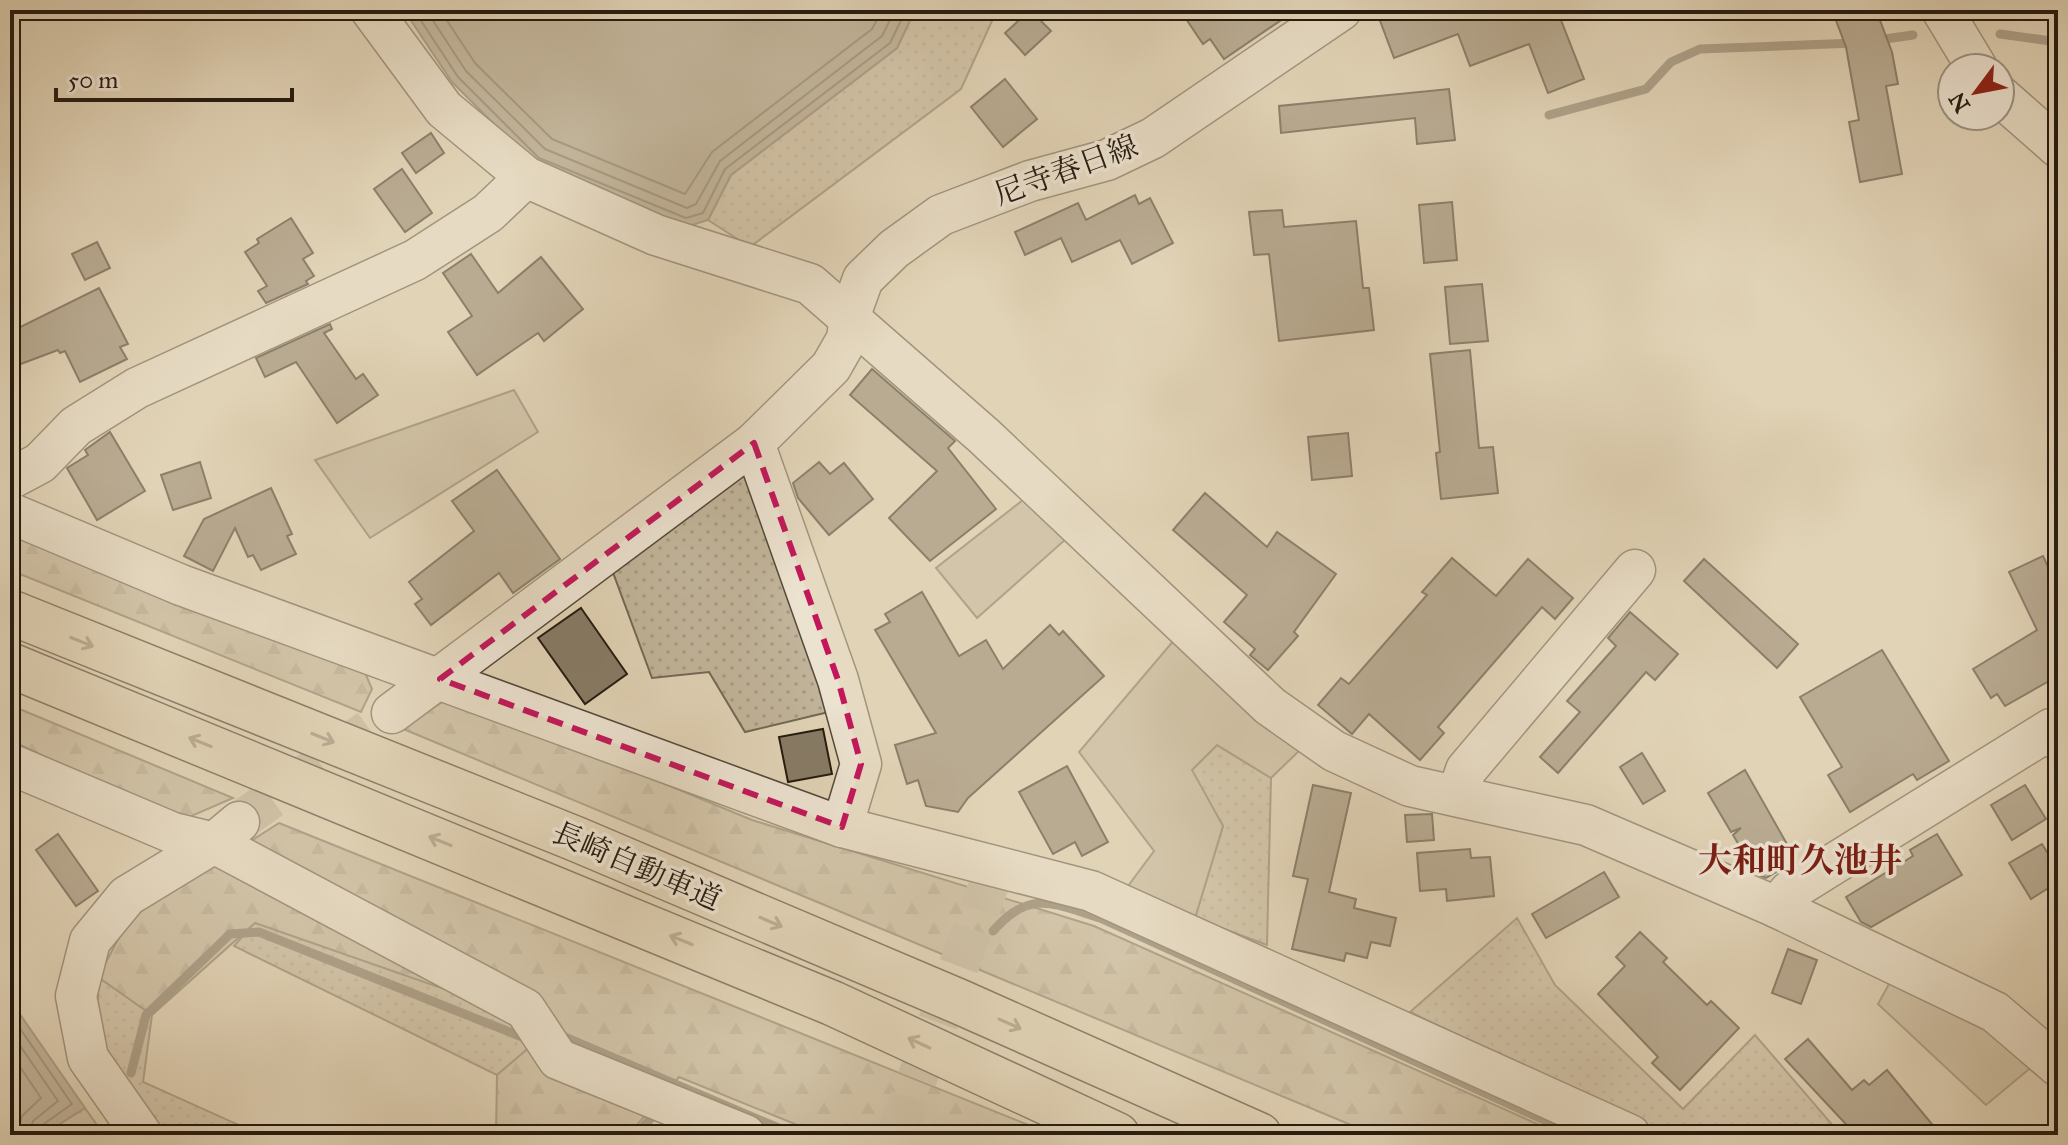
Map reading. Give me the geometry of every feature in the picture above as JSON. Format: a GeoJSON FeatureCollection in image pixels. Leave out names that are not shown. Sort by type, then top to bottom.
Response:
{"type":"FeatureCollection","features":[{"type":"Feature","properties":{"kind":"highway","name":"長崎自動車道"},"geometry":{"type":"LineString","coordinates":[[10,612],[576,839],[960,1002],[1259,1135]]}},
{"type":"Feature","properties":{"kind":"highway","name":"長崎自動車道"},"geometry":{"type":"LineString","coordinates":[[10,665],[832,1003],[1117,1135]]}},
{"type":"Feature","properties":{"kind":"street"},"geometry":{"type":"LineString","coordinates":[[371,10],[444,109],[526,177],[656,235],[810,284],[850,315],[1270,706],[1334,751],[1410,786],[1586,825],[1776,907],[1995,1012],[2058,1066]]}},
{"type":"Feature","properties":{"kind":"street","name":"尼寺春日線"},"geometry":{"type":"LineString","coordinates":[[392,713],[754,443],[831,367],[847,339],[850,315],[863,279],[894,249],[941,215],[1030,181],[1107,160],[1153,138],[1341,10]]}},
{"type":"Feature","properties":{"kind":"street"},"geometry":{"type":"LineString","coordinates":[[1942,10],[1967,52]]}},
{"type":"Feature","properties":{"kind":"street"},"geometry":{"type":"LineString","coordinates":[[2016,110],[2058,147]]}},
{"type":"Feature","properties":{"kind":"street"},"geometry":{"type":"LineString","coordinates":[[10,479],[40,463],[76,426],[137,388],[415,260],[488,213],[526,177]]}},
{"type":"Feature","properties":{"kind":"street"},"geometry":{"type":"LineString","coordinates":[[754,443],[838,680],[861,764],[842,827]]}},
{"type":"Feature","properties":{"kind":"street"},"geometry":{"type":"LineString","coordinates":[[10,513],[181,585],[842,827],[1091,891],[1630,1135]]}},
{"type":"Feature","properties":{"kind":"street"},"geometry":{"type":"LineString","coordinates":[[1457,796],[1466,770],[1635,570]]}},
{"type":"Feature","properties":{"kind":"street"},"geometry":{"type":"LineString","coordinates":[[1776,907],[1790,891],[2051,729],[2058,740]]}},
{"type":"Feature","properties":{"kind":"street"},"geometry":{"type":"LineString","coordinates":[[10,764],[173,833],[227,833],[525,1009],[558,1059],[745,1135]]}},
{"type":"Feature","properties":{"kind":"street"},"geometry":{"type":"LineString","coordinates":[[142,1135],[88,1058],[76,996],[90,941],[127,896],[227,833]]}},
{"type":"Feature","properties":{"kind":"highlighted area"},"geometry":{"type":"Polygon","coordinates":[[[754,443],[838,680],[861,764],[842,827],[440,679],[754,443]]]}},
{"type":"Feature","properties":{"kind":"green space"},"geometry":{"type":"Polygon","coordinates":[[[915,10],[997,10],[961,89],[750,247],[708,220],[731,175],[897,48],[915,10]]]}},
{"type":"Feature","properties":{"kind":"green space"},"geometry":{"type":"Polygon","coordinates":[[[514,390],[538,432],[370,538],[315,460],[514,390]]]}},
{"type":"Feature","properties":{"kind":"green space"},"geometry":{"type":"Polygon","coordinates":[[[751,466],[837,710],[745,732],[709,672],[652,678],[611,567],[751,466]]]}},
{"type":"Feature","properties":{"kind":"green space"},"geometry":{"type":"Polygon","coordinates":[[[1028,496],[1066,539],[977,618],[936,568],[1028,496]]]}},
{"type":"Feature","properties":{"kind":"green space"},"geometry":{"type":"Polygon","coordinates":[[[10,533],[360,661],[372,689],[361,712],[10,570],[10,533]]]}},
{"type":"Feature","properties":{"kind":"green space"},"geometry":{"type":"Polygon","coordinates":[[[1175,639],[1301,749],[1271,778],[1217,745],[1192,770],[1223,826],[1195,918],[1128,886],[1154,851],[1079,752],[1175,639]]]}},
{"type":"Feature","properties":{"kind":"green space"},"geometry":{"type":"Polygon","coordinates":[[[452,696],[752,820],[1094,926],[1562,1135],[1375,1135],[401,728],[452,696]]]}},
{"type":"Feature","properties":{"kind":"green space"},"geometry":{"type":"Polygon","coordinates":[[[10,705],[233,798],[180,821],[10,740],[10,705]]]}},
{"type":"Feature","properties":{"kind":"green space"},"geometry":{"type":"Polygon","coordinates":[[[1217,745],[1271,778],[1267,945],[1195,918],[1223,826],[1191,771],[1217,745]]]}},
{"type":"Feature","properties":{"kind":"green space"},"geometry":{"type":"Polygon","coordinates":[[[279,823],[1049,1135],[822,1135],[679,1077],[628,1135],[496,1135],[497,1075],[553,1027],[255,923],[152,1015],[98,977],[129,919],[279,823]]]}},
{"type":"Feature","properties":{"kind":"green space"},"geometry":{"type":"Polygon","coordinates":[[[1517,918],[1555,985],[1683,1109],[1755,1035],[1841,1135],[1667,1135],[1410,1012],[1517,918]]]}},
{"type":"Feature","properties":{"kind":"green space"},"geometry":{"type":"Polygon","coordinates":[[[255,922],[554,1027],[497,1075],[234,946],[255,922]]]}},
{"type":"Feature","properties":{"kind":"green space"},"geometry":{"type":"Polygon","coordinates":[[[1894,975],[1993,1024],[2034,1065],[1986,1105],[1878,1004],[1894,975]]]}},
{"type":"Feature","properties":{"kind":"green space"},"geometry":{"type":"Polygon","coordinates":[[[98,977],[152,1015],[143,1082],[261,1135],[161,1135],[98,1040],[98,977]]]}},
{"type":"Feature","properties":{"kind":"green space"},"geometry":{"type":"Polygon","coordinates":[[[85,1108],[104,1135],[42,1135],[85,1108]]]}},
{"type":"Feature","properties":{"kind":"water"},"geometry":{"type":"Polygon","coordinates":[[[404,10],[915,10],[897,48],[731,175],[708,220],[686,227],[535,165],[452,82],[404,10]]]}},
{"type":"Feature","properties":{"kind":"water"},"geometry":{"type":"Polygon","coordinates":[[[10,1000],[85,1108],[42,1135],[10,1135],[10,1000]]]}},
{"type":"Feature","properties":{"kind":"building"},"geometry":{"type":"Polygon","coordinates":[[[1030,10],[1051,31],[1025,55],[1005,33],[1030,10]]]}},
{"type":"Feature","properties":{"kind":"building"},"geometry":{"type":"Polygon","coordinates":[[[1180,10],[1296,10],[1224,59],[1210,39],[1203,44],[1180,10]]]}},
{"type":"Feature","properties":{"kind":"building"},"geometry":{"type":"Polygon","coordinates":[[[1376,10],[1557,10],[1584,79],[1548,93],[1529,44],[1470,66],[1458,34],[1394,58],[1376,10]]]}},
{"type":"Feature","properties":{"kind":"building"},"geometry":{"type":"Polygon","coordinates":[[[1832,10],[1876,10],[1892,52],[1898,84],[1886,86],[1902,174],[1860,182],[1849,122],[1859,120],[1846,47],[1832,10]]]}},
{"type":"Feature","properties":{"kind":"building"},"geometry":{"type":"Polygon","coordinates":[[[1005,79],[1037,119],[1003,147],[971,107],[1005,79]]]}},
{"type":"Feature","properties":{"kind":"building"},"geometry":{"type":"Polygon","coordinates":[[[1449,89],[1455,140],[1417,144],[1415,118],[1281,133],[1279,106],[1449,89]]]}},
{"type":"Feature","properties":{"kind":"building"},"geometry":{"type":"Polygon","coordinates":[[[431,133],[444,153],[416,173],[402,153],[431,133]]]}},
{"type":"Feature","properties":{"kind":"building"},"geometry":{"type":"Polygon","coordinates":[[[402,169],[432,213],[405,232],[374,189],[402,169]]]}},
{"type":"Feature","properties":{"kind":"building"},"geometry":{"type":"Polygon","coordinates":[[[1135,195],[1139,204],[1150,198],[1173,243],[1132,264],[1120,240],[1072,262],[1061,238],[1025,255],[1015,232],[1078,203],[1086,220],[1135,195]]]}},
{"type":"Feature","properties":{"kind":"building"},"geometry":{"type":"Polygon","coordinates":[[[1452,202],[1457,260],[1424,263],[1419,205],[1452,202]]]}},
{"type":"Feature","properties":{"kind":"building"},"geometry":{"type":"Polygon","coordinates":[[[1282,210],[1284,227],[1356,221],[1363,288],[1369,288],[1374,330],[1279,341],[1269,254],[1254,255],[1249,212],[1282,210]]]}},
{"type":"Feature","properties":{"kind":"building"},"geometry":{"type":"Polygon","coordinates":[[[291,218],[313,253],[303,259],[314,276],[306,281],[308,284],[266,303],[258,291],[267,286],[245,252],[259,243],[257,239],[291,218]]]}},
{"type":"Feature","properties":{"kind":"building"},"geometry":{"type":"Polygon","coordinates":[[[97,242],[110,268],[85,280],[72,254],[97,242]]]}},
{"type":"Feature","properties":{"kind":"building"},"geometry":{"type":"Polygon","coordinates":[[[471,254],[498,293],[541,257],[583,309],[544,341],[538,333],[477,375],[448,332],[472,316],[443,273],[471,254]]]}},
{"type":"Feature","properties":{"kind":"building"},"geometry":{"type":"Polygon","coordinates":[[[1482,284],[1488,341],[1450,344],[1445,287],[1482,284]]]}},
{"type":"Feature","properties":{"kind":"building"},"geometry":{"type":"Polygon","coordinates":[[[99,288],[128,344],[120,347],[127,359],[80,382],[65,351],[60,353],[58,350],[10,368],[10,332],[99,288]]]}},
{"type":"Feature","properties":{"kind":"building"},"geometry":{"type":"Polygon","coordinates":[[[330,324],[332,329],[324,333],[356,379],[363,374],[378,395],[337,423],[296,362],[265,377],[256,358],[330,324]]]}},
{"type":"Feature","properties":{"kind":"building"},"geometry":{"type":"Polygon","coordinates":[[[1470,350],[1479,448],[1493,447],[1498,493],[1441,499],[1436,453],[1440,452],[1430,354],[1470,350]]]}},
{"type":"Feature","properties":{"kind":"building"},"geometry":{"type":"Polygon","coordinates":[[[872,369],[955,441],[948,448],[996,509],[930,561],[889,518],[937,471],[850,395],[872,369]]]}},
{"type":"Feature","properties":{"kind":"building"},"geometry":{"type":"Polygon","coordinates":[[[110,432],[145,491],[97,520],[67,468],[88,455],[85,450],[110,432]]]}},
{"type":"Feature","properties":{"kind":"building"},"geometry":{"type":"Polygon","coordinates":[[[1348,433],[1352,476],[1312,480],[1308,437],[1348,433]]]}},
{"type":"Feature","properties":{"kind":"building"},"geometry":{"type":"Polygon","coordinates":[[[200,462],[211,498],[173,510],[161,475],[200,462]]]}},
{"type":"Feature","properties":{"kind":"building"},"geometry":{"type":"Polygon","coordinates":[[[819,462],[830,474],[844,463],[873,499],[829,535],[798,498],[793,483],[819,462]]]}},
{"type":"Feature","properties":{"kind":"building"},"geometry":{"type":"Polygon","coordinates":[[[497,470],[560,559],[513,593],[499,573],[431,625],[415,604],[422,599],[409,582],[474,531],[452,501],[497,470]]]}},
{"type":"Feature","properties":{"kind":"building"},"geometry":{"type":"Polygon","coordinates":[[[271,488],[292,534],[287,536],[296,554],[261,570],[253,555],[248,557],[235,528],[213,571],[184,556],[204,519],[271,488]]]}},
{"type":"Feature","properties":{"kind":"building"},"geometry":{"type":"Polygon","coordinates":[[[1205,493],[1267,547],[1277,532],[1336,574],[1294,632],[1298,636],[1268,670],[1250,655],[1255,649],[1224,622],[1247,595],[1173,530],[1205,493]]]}},
{"type":"Feature","properties":{"kind":"building"},"geometry":{"type":"Polygon","coordinates":[[[2043,556],[2058,588],[2058,676],[2005,706],[1997,694],[1991,698],[1973,669],[2037,630],[2009,572],[2043,556]]]}},
{"type":"Feature","properties":{"kind":"building"},"geometry":{"type":"Polygon","coordinates":[[[1452,558],[1496,596],[1528,559],[1573,598],[1555,619],[1542,607],[1438,727],[1444,733],[1420,760],[1369,714],[1352,734],[1318,705],[1341,678],[1349,684],[1427,595],[1422,592],[1452,558]]]}},
{"type":"Feature","properties":{"kind":"building"},"geometry":{"type":"Polygon","coordinates":[[[1704,559],[1798,644],[1777,668],[1684,581],[1704,559]]]}},
{"type":"Feature","properties":{"kind":"building"},"geometry":{"type":"Polygon","coordinates":[[[922,592],[959,656],[986,640],[1003,669],[1050,625],[1059,635],[1063,631],[1104,676],[968,798],[958,812],[926,806],[918,780],[907,784],[895,745],[936,733],[875,630],[890,622],[885,614],[922,592]]]}},
{"type":"Feature","properties":{"kind":"building"},"geometry":{"type":"Polygon","coordinates":[[[581,608],[627,674],[585,704],[538,638],[581,608]]]}},
{"type":"Feature","properties":{"kind":"building"},"geometry":{"type":"Polygon","coordinates":[[[1630,612],[1678,654],[1655,680],[1646,672],[1558,773],[1540,757],[1580,712],[1567,701],[1616,646],[1608,638],[1630,612]]]}},
{"type":"Feature","properties":{"kind":"building"},"geometry":{"type":"Polygon","coordinates":[[[1882,650],[1949,761],[1917,780],[1913,774],[1850,812],[1828,775],[1842,767],[1800,697],[1882,650]]]}},
{"type":"Feature","properties":{"kind":"building"},"geometry":{"type":"Polygon","coordinates":[[[823,729],[832,774],[788,782],[779,737],[823,729]]]}},
{"type":"Feature","properties":{"kind":"building"},"geometry":{"type":"Polygon","coordinates":[[[1642,753],[1665,791],[1643,804],[1620,767],[1642,753]]]}},
{"type":"Feature","properties":{"kind":"building"},"geometry":{"type":"Polygon","coordinates":[[[1067,766],[1108,842],[1082,856],[1075,842],[1053,854],[1019,792],[1067,766]]]}},
{"type":"Feature","properties":{"kind":"building"},"geometry":{"type":"Polygon","coordinates":[[[1745,770],[1796,860],[1766,878],[1756,874],[1733,835],[1741,828],[1731,832],[1708,793],[1745,770]]]}},
{"type":"Feature","properties":{"kind":"building"},"geometry":{"type":"Polygon","coordinates":[[[1313,785],[1351,793],[1329,892],[1356,899],[1354,908],[1396,918],[1390,946],[1371,942],[1367,958],[1346,953],[1344,961],[1292,949],[1308,879],[1293,876],[1313,785]]]}},
{"type":"Feature","properties":{"kind":"building"},"geometry":{"type":"Polygon","coordinates":[[[2025,785],[2046,819],[2012,840],[1991,805],[2025,785]]]}},
{"type":"Feature","properties":{"kind":"building"},"geometry":{"type":"Polygon","coordinates":[[[1432,814],[1434,840],[1407,842],[1405,815],[1432,814]]]}},
{"type":"Feature","properties":{"kind":"building"},"geometry":{"type":"Polygon","coordinates":[[[58,834],[98,891],[76,906],[36,850],[58,834]]]}},
{"type":"Feature","properties":{"kind":"building"},"geometry":{"type":"Polygon","coordinates":[[[1937,834],[1962,875],[1871,927],[1861,922],[1846,897],[1913,856],[1910,850],[1937,834]]]}},
{"type":"Feature","properties":{"kind":"building"},"geometry":{"type":"Polygon","coordinates":[[[2042,844],[2058,870],[2058,882],[2031,899],[2009,863],[2042,844]]]}},
{"type":"Feature","properties":{"kind":"building"},"geometry":{"type":"Polygon","coordinates":[[[1470,849],[1471,858],[1490,857],[1494,896],[1447,901],[1446,889],[1420,891],[1417,853],[1470,849]]]}},
{"type":"Feature","properties":{"kind":"building"},"geometry":{"type":"Polygon","coordinates":[[[1604,872],[1619,897],[1546,938],[1532,914],[1604,872]]]}},
{"type":"Feature","properties":{"kind":"building"},"geometry":{"type":"Polygon","coordinates":[[[1640,932],[1667,958],[1663,962],[1707,1005],[1711,1001],[1739,1028],[1680,1090],[1652,1063],[1658,1057],[1598,994],[1625,966],[1616,957],[1640,932]]]}},
{"type":"Feature","properties":{"kind":"building"},"geometry":{"type":"Polygon","coordinates":[[[1788,949],[1817,960],[1801,1004],[1772,993],[1788,949]]]}},
{"type":"Feature","properties":{"kind":"building"},"geometry":{"type":"Polygon","coordinates":[[[1808,1039],[1852,1090],[1864,1080],[1869,1085],[1887,1070],[1941,1135],[1856,1135],[1785,1059],[1808,1039]]]}},
{"type":"Feature","properties":{"kind":"waterway"},"geometry":{"type":"LineString","coordinates":[[2000,34],[2058,42]]}},
{"type":"Feature","properties":{"kind":"waterway"},"geometry":{"type":"LineString","coordinates":[[1878,40],[1913,35]]}},
{"type":"Feature","properties":{"kind":"waterway"},"geometry":{"type":"LineString","coordinates":[[1549,115],[1646,89],[1671,62],[1700,49],[1855,43]]}},
{"type":"Feature","properties":{"kind":"waterway"},"geometry":{"type":"LineString","coordinates":[[993,931],[1006,918],[1030,904],[1055,904],[1100,918],[1577,1135]]}},
{"type":"Feature","properties":{"kind":"waterway"},"geometry":{"type":"LineString","coordinates":[[131,1073],[146,1015],[230,934],[259,932],[522,1037]]}},
{"type":"Feature","properties":{"kind":"waterway"},"geometry":{"type":"LineString","coordinates":[[560,1035],[795,1135]]}},
{"type":"Feature","properties":{"kind":"waterway"},"geometry":{"type":"LineString","coordinates":[[635,1135],[655,1114]]}},
{"type":"Feature","properties":{"kind":"tunnel"},"geometry":{"type":"LineString","coordinates":[[239,822],[392,713]]}},
{"type":"Feature","properties":{"kind":"tunnel"},"geometry":{"type":"LineString","coordinates":[[896,1135],[996,866]]}},
{"type":"Feature","properties":{"kind":"district","name":"大和町久池井"},"geometry":{"type":"Point","coordinates":[1800,860]}}]}
